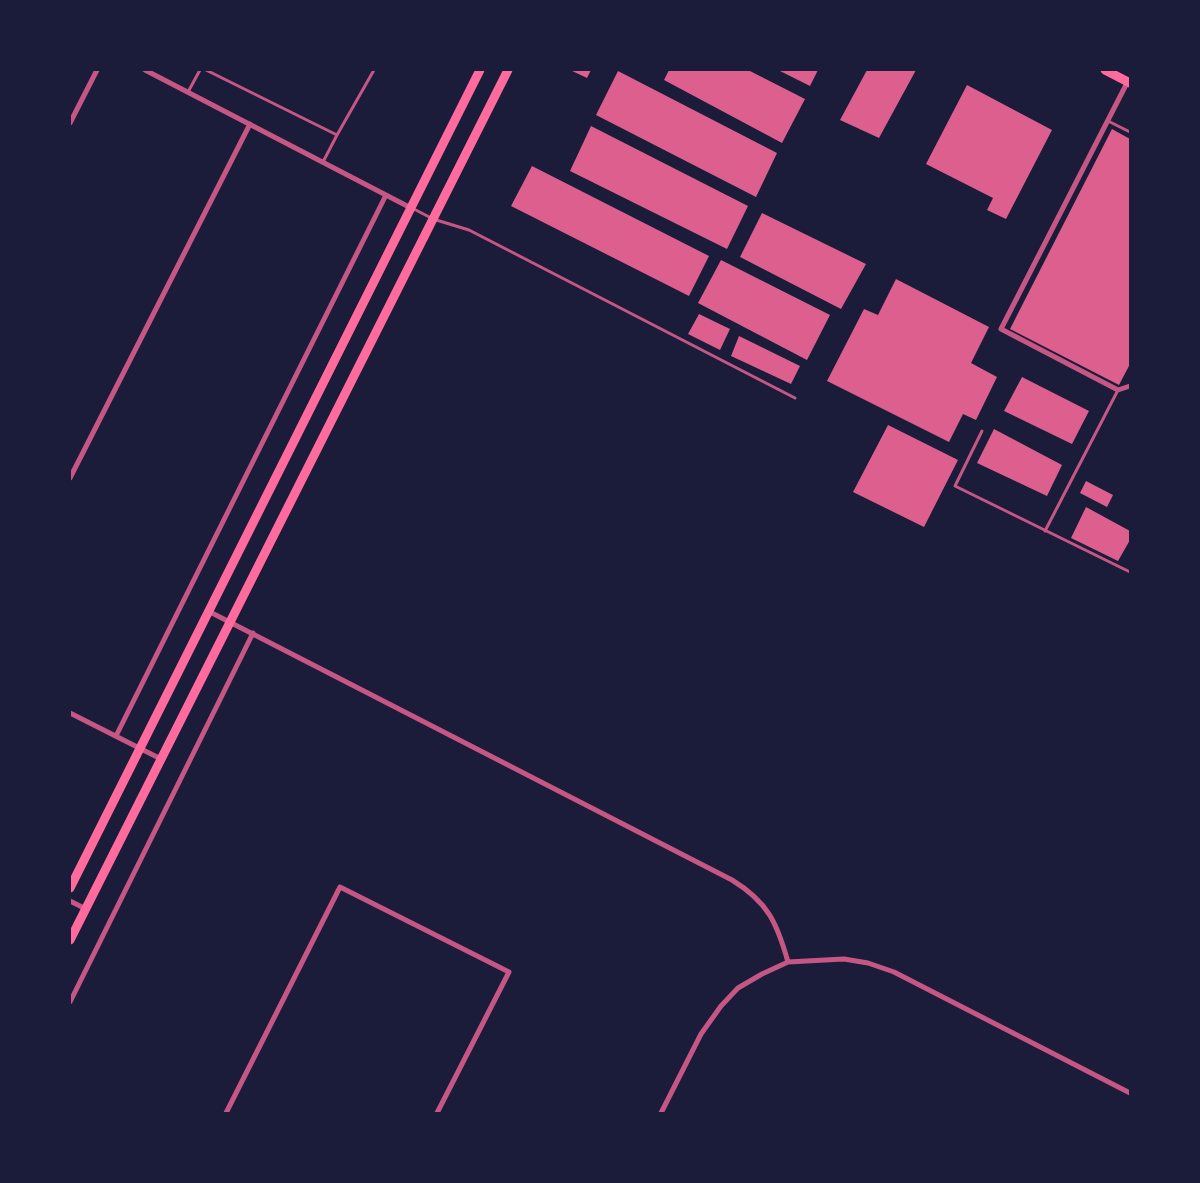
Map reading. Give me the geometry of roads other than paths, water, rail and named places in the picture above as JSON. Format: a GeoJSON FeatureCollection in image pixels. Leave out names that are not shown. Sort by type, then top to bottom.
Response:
{"type":"FeatureCollection","features":[{"type":"Feature","properties":{"kind":"main road"},"geometry":{"type":"LineString","coordinates":[[70,888],[480,70]]}},
{"type":"Feature","properties":{"kind":"main road"},"geometry":{"type":"LineString","coordinates":[[70,940],[508,70]]}},
{"type":"Feature","properties":{"kind":"main road"},"geometry":{"type":"LineString","coordinates":[[1105,70],[1118,73],[1129,82]]}},
{"type":"Feature","properties":{"kind":"street"},"geometry":{"type":"LineString","coordinates":[[70,123],[97,70]]}},
{"type":"Feature","properties":{"kind":"street"},"geometry":{"type":"LineString","coordinates":[[145,70],[412,208]]}},
{"type":"Feature","properties":{"kind":"street"},"geometry":{"type":"LineString","coordinates":[[1129,82],[1002,329],[1118,390],[1130,386]]}},
{"type":"Feature","properties":{"kind":"street"},"geometry":{"type":"LineString","coordinates":[[70,478],[250,124]]}},
{"type":"Feature","properties":{"kind":"street"},"geometry":{"type":"LineString","coordinates":[[116,736],[386,195]]}},
{"type":"Feature","properties":{"kind":"street"},"geometry":{"type":"LineString","coordinates":[[210,612],[749,890],[764,906],[775,924],[788,962]]}},
{"type":"Feature","properties":{"kind":"street"},"geometry":{"type":"LineString","coordinates":[[70,1002],[253,634]]}},
{"type":"Feature","properties":{"kind":"street"},"geometry":{"type":"LineString","coordinates":[[70,713],[161,759]]}},
{"type":"Feature","properties":{"kind":"street"},"geometry":{"type":"LineString","coordinates":[[226,1113],[340,887],[509,972],[437,1113]]}},
{"type":"Feature","properties":{"kind":"street"},"geometry":{"type":"LineString","coordinates":[[70,901],[86,909]]}},
{"type":"Feature","properties":{"kind":"street"},"geometry":{"type":"LineString","coordinates":[[661,1113],[701,1034],[721,1006],[738,988],[788,962],[844,959],[868,962],[894,972],[1130,1093]]}},
{"type":"Feature","properties":{"kind":"lane"},"geometry":{"type":"LineString","coordinates":[[188,92],[200,70]]}},
{"type":"Feature","properties":{"kind":"lane"},"geometry":{"type":"LineString","coordinates":[[206,70],[337,135]]}},
{"type":"Feature","properties":{"kind":"lane"},"geometry":{"type":"LineString","coordinates":[[323,162],[374,70]]}},
{"type":"Feature","properties":{"kind":"lane"},"geometry":{"type":"LineString","coordinates":[[1108,120],[1130,132]]}},
{"type":"Feature","properties":{"kind":"lane"},"geometry":{"type":"LineString","coordinates":[[412,208],[433,218],[469,230],[795,398]]}},
{"type":"Feature","properties":{"kind":"lane"},"geometry":{"type":"LineString","coordinates":[[1045,531],[1118,390]]}},
{"type":"Feature","properties":{"kind":"lane"},"geometry":{"type":"LineString","coordinates":[[982,431],[955,486],[1130,572]]}}]}
